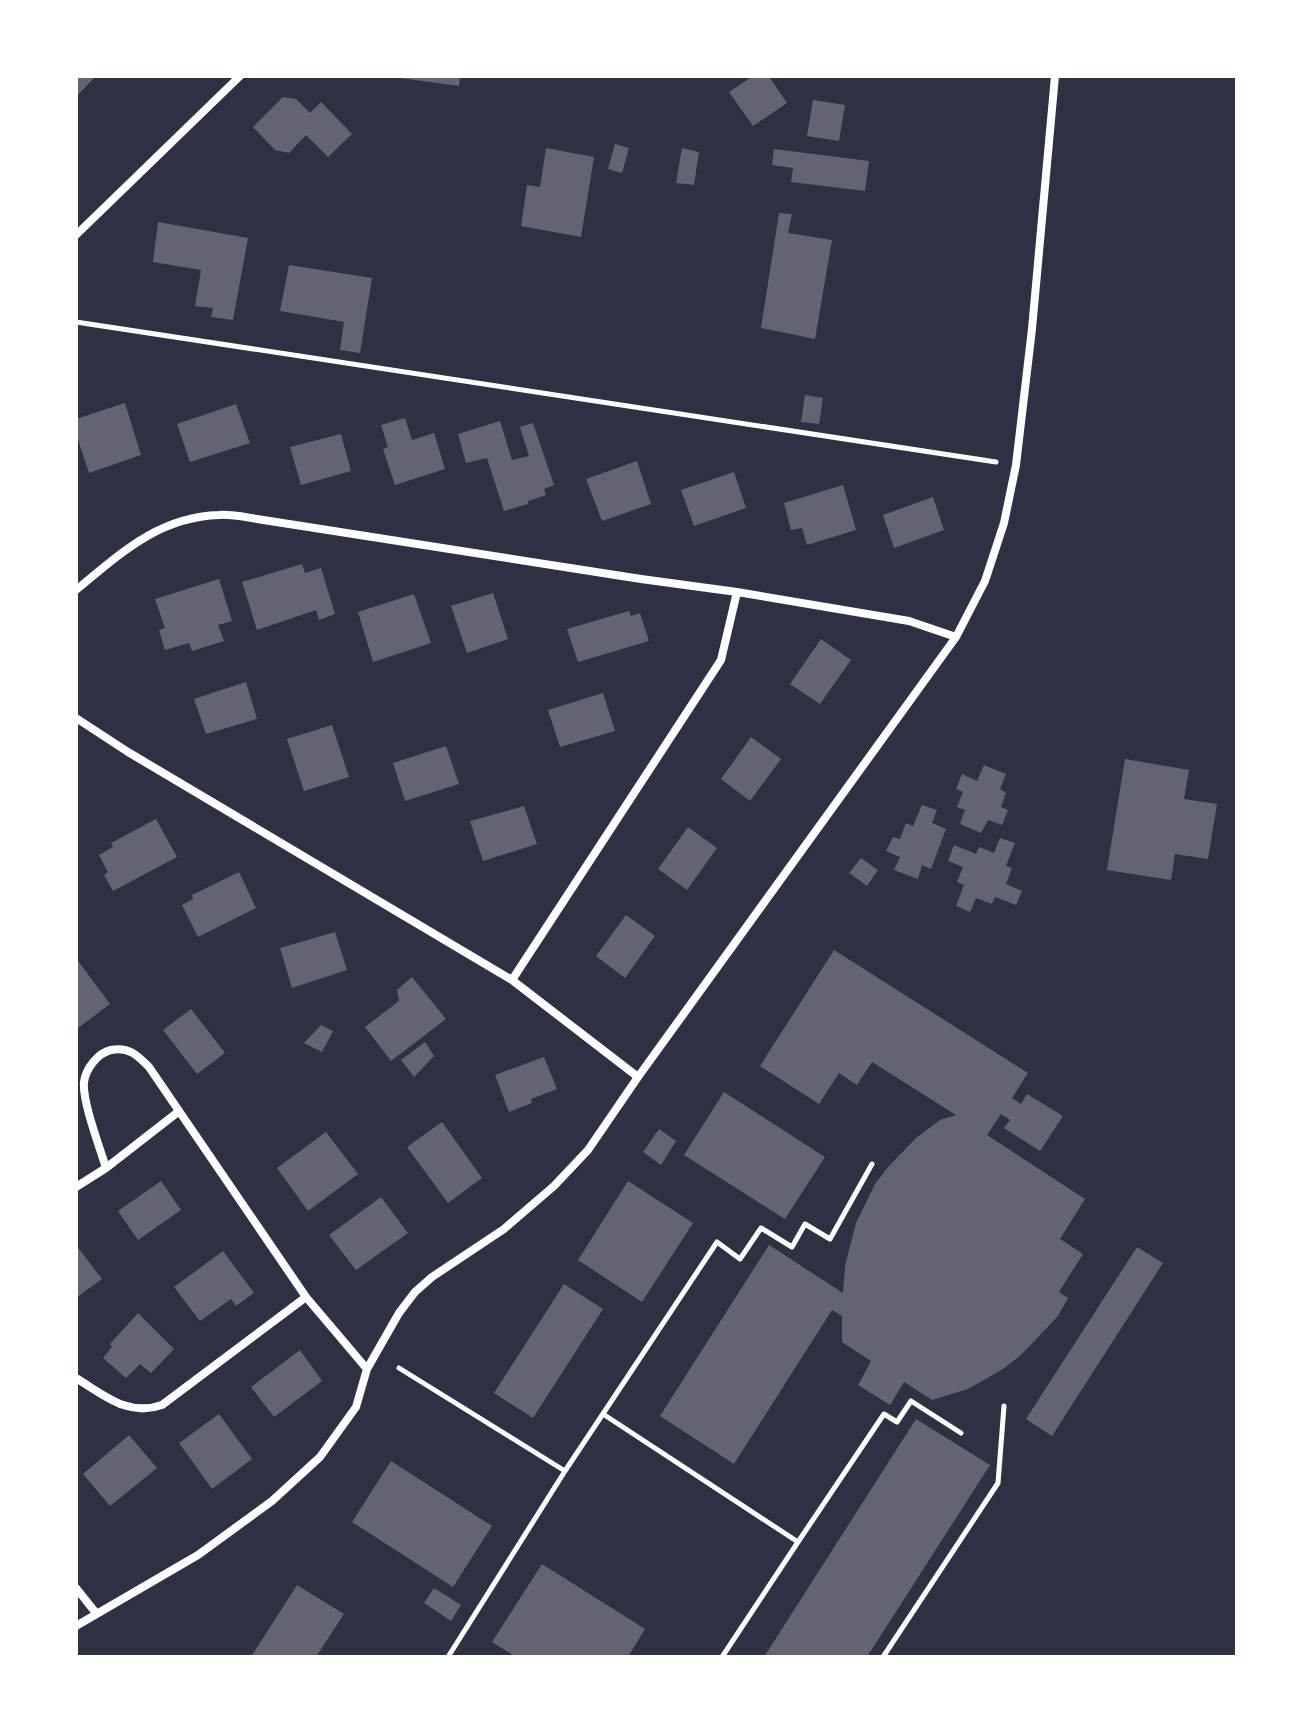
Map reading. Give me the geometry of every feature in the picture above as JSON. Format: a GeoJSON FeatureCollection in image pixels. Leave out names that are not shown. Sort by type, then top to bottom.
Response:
{"type":"FeatureCollection","features":[{"type":"Feature","properties":{"kind":"street"},"geometry":{"type":"LineString","coordinates":[[76,235],[240,76]]}},
{"type":"Feature","properties":{"kind":"street"},"geometry":{"type":"LineString","coordinates":[[76,1626],[198,1555],[272,1501],[320,1457],[356,1407],[367,1369],[399,1313],[415,1292],[432,1277],[504,1229],[554,1186],[588,1150],[956,637],[985,581],[1004,523],[1016,465],[1031,341],[1055,76]]}},
{"type":"Feature","properties":{"kind":"street"},"geometry":{"type":"LineString","coordinates":[[76,590],[146,535],[181,520],[219,515],[737,592],[909,621],[956,637]]}},
{"type":"Feature","properties":{"kind":"street"},"geometry":{"type":"LineString","coordinates":[[512,980],[721,660],[737,592]]}},
{"type":"Feature","properties":{"kind":"street"},"geometry":{"type":"LineString","coordinates":[[76,718],[512,980],[638,1077]]}},
{"type":"Feature","properties":{"kind":"street"},"geometry":{"type":"LineString","coordinates":[[106,1168],[88,1108],[84,1082],[97,1057],[108,1050],[122,1049],[135,1053],[149,1067],[306,1297],[367,1369]]}},
{"type":"Feature","properties":{"kind":"street"},"geometry":{"type":"LineString","coordinates":[[76,1187],[106,1168],[178,1112]]}},
{"type":"Feature","properties":{"kind":"street"},"geometry":{"type":"LineString","coordinates":[[76,1378],[123,1406],[150,1409],[162,1405],[306,1297]]}},
{"type":"Feature","properties":{"kind":"street"},"geometry":{"type":"LineString","coordinates":[[76,1588],[96,1613]]}},
{"type":"Feature","properties":{"kind":"path"},"geometry":{"type":"LineString","coordinates":[[76,322],[1016,465]]}},
{"type":"Feature","properties":{"kind":"path"},"geometry":{"type":"LineString","coordinates":[[448,1657],[565,1471],[717,1242],[740,1259],[761,1228],[792,1247],[805,1224],[830,1239],[872,1164]]}},
{"type":"Feature","properties":{"kind":"path"},"geometry":{"type":"LineString","coordinates":[[399,1368],[565,1471]]}},
{"type":"Feature","properties":{"kind":"path"},"geometry":{"type":"LineString","coordinates":[[722,1657],[884,1414],[897,1422],[911,1401],[961,1433]]}},
{"type":"Feature","properties":{"kind":"path"},"geometry":{"type":"LineString","coordinates":[[883,1657],[998,1483],[1004,1406]]}},
{"type":"Feature","properties":{"kind":"path"},"geometry":{"type":"LineString","coordinates":[[603,1414],[798,1542]]}},
{"type":"Feature","properties":{"kind":"building"},"geometry":{"type":"Polygon","coordinates":[[[76,76],[96,76],[76,97],[76,76]]]}},
{"type":"Feature","properties":{"kind":"building"},"geometry":{"type":"Polygon","coordinates":[[[400,76],[460,76],[459,86],[400,76]]]}},
{"type":"Feature","properties":{"kind":"building"},"geometry":{"type":"Polygon","coordinates":[[[753,76],[770,76],[787,103],[753,126],[729,92],[753,76]]]}},
{"type":"Feature","properties":{"kind":"building"},"geometry":{"type":"Polygon","coordinates":[[[283,97],[296,99],[310,113],[321,102],[352,134],[328,157],[306,135],[289,153],[275,150],[253,127],[283,97]]]}},
{"type":"Feature","properties":{"kind":"building"},"geometry":{"type":"Polygon","coordinates":[[[813,100],[845,105],[839,141],[807,136],[813,100]]]}},
{"type":"Feature","properties":{"kind":"building"},"geometry":{"type":"Polygon","coordinates":[[[615,144],[629,148],[622,173],[608,169],[615,144]]]}},
{"type":"Feature","properties":{"kind":"building"},"geometry":{"type":"Polygon","coordinates":[[[546,148],[594,157],[581,237],[521,226],[527,185],[540,187],[546,148]]]}},
{"type":"Feature","properties":{"kind":"building"},"geometry":{"type":"Polygon","coordinates":[[[682,148],[699,152],[694,185],[676,183],[682,148]]]}},
{"type":"Feature","properties":{"kind":"building"},"geometry":{"type":"Polygon","coordinates":[[[774,149],[869,161],[865,191],[791,182],[793,168],[772,165],[774,149]]]}},
{"type":"Feature","properties":{"kind":"building"},"geometry":{"type":"Polygon","coordinates":[[[779,213],[792,214],[788,233],[832,240],[815,339],[761,328],[779,213]]]}},
{"type":"Feature","properties":{"kind":"building"},"geometry":{"type":"Polygon","coordinates":[[[158,222],[248,238],[233,320],[211,317],[213,308],[195,306],[201,270],[153,262],[158,222]]]}},
{"type":"Feature","properties":{"kind":"building"},"geometry":{"type":"Polygon","coordinates":[[[289,265],[372,278],[360,353],[340,350],[344,322],[280,311],[289,265]]]}},
{"type":"Feature","properties":{"kind":"building"},"geometry":{"type":"Polygon","coordinates":[[[805,395],[823,398],[819,424],[801,422],[805,395]]]}},
{"type":"Feature","properties":{"kind":"building"},"geometry":{"type":"Polygon","coordinates":[[[125,403],[141,455],[89,473],[76,434],[76,419],[125,403]]]}},
{"type":"Feature","properties":{"kind":"building"},"geometry":{"type":"Polygon","coordinates":[[[236,404],[250,443],[190,462],[177,424],[236,404]]]}},
{"type":"Feature","properties":{"kind":"building"},"geometry":{"type":"Polygon","coordinates":[[[405,418],[412,440],[434,433],[445,469],[395,485],[383,449],[388,447],[381,425],[405,418]]]}},
{"type":"Feature","properties":{"kind":"building"},"geometry":{"type":"Polygon","coordinates":[[[500,421],[512,460],[529,456],[520,427],[533,423],[554,485],[544,489],[546,495],[504,511],[487,458],[466,463],[458,434],[500,421]]]}},
{"type":"Feature","properties":{"kind":"building"},"geometry":{"type":"Polygon","coordinates":[[[341,434],[351,471],[301,485],[290,447],[341,434]]]}},
{"type":"Feature","properties":{"kind":"building"},"geometry":{"type":"Polygon","coordinates":[[[637,461],[651,504],[602,521],[586,479],[637,461]]]}},
{"type":"Feature","properties":{"kind":"building"},"geometry":{"type":"Polygon","coordinates":[[[734,472],[746,508],[694,526],[681,490],[734,472]]]}},
{"type":"Feature","properties":{"kind":"building"},"geometry":{"type":"Polygon","coordinates":[[[843,485],[856,530],[807,545],[802,528],[791,530],[784,503],[843,485]]]}},
{"type":"Feature","properties":{"kind":"building"},"geometry":{"type":"Polygon","coordinates":[[[933,497],[944,530],[894,548],[883,515],[933,497]]]}},
{"type":"Feature","properties":{"kind":"building"},"geometry":{"type":"Polygon","coordinates":[[[302,564],[305,573],[321,568],[335,614],[319,620],[316,610],[257,630],[242,582],[302,564]]]}},
{"type":"Feature","properties":{"kind":"building"},"geometry":{"type":"Polygon","coordinates":[[[219,579],[232,621],[218,625],[224,641],[192,651],[189,643],[165,650],[159,630],[165,628],[155,599],[219,579]]]}},
{"type":"Feature","properties":{"kind":"building"},"geometry":{"type":"Polygon","coordinates":[[[493,593],[508,639],[467,653],[451,606],[493,593]]]}},
{"type":"Feature","properties":{"kind":"building"},"geometry":{"type":"Polygon","coordinates":[[[414,594],[431,643],[373,662],[358,612],[414,594]]]}},
{"type":"Feature","properties":{"kind":"building"},"geometry":{"type":"Polygon","coordinates":[[[629,611],[631,616],[640,613],[649,641],[578,662],[567,629],[629,611]]]}},
{"type":"Feature","properties":{"kind":"building"},"geometry":{"type":"Polygon","coordinates":[[[821,639],[851,660],[820,704],[790,684],[821,639]]]}},
{"type":"Feature","properties":{"kind":"building"},"geometry":{"type":"Polygon","coordinates":[[[246,682],[257,719],[206,734],[194,699],[246,682]]]}},
{"type":"Feature","properties":{"kind":"building"},"geometry":{"type":"Polygon","coordinates":[[[603,693],[615,731],[560,747],[548,710],[603,693]]]}},
{"type":"Feature","properties":{"kind":"building"},"geometry":{"type":"Polygon","coordinates":[[[332,725],[349,777],[304,791],[287,739],[332,725]]]}},
{"type":"Feature","properties":{"kind":"building"},"geometry":{"type":"Polygon","coordinates":[[[751,737],[781,759],[750,801],[721,779],[751,737]]]}},
{"type":"Feature","properties":{"kind":"building"},"geometry":{"type":"Polygon","coordinates":[[[446,746],[459,784],[405,801],[393,763],[446,746]]]}},
{"type":"Feature","properties":{"kind":"building"},"geometry":{"type":"Polygon","coordinates":[[[1125,759],[1189,770],[1184,799],[1217,804],[1208,859],[1175,854],[1171,880],[1107,870],[1125,759]]]}},
{"type":"Feature","properties":{"kind":"building"},"geometry":{"type":"Polygon","coordinates":[[[984,765],[1006,774],[1000,789],[1006,793],[1001,807],[1008,810],[1002,825],[988,820],[981,833],[960,824],[965,810],[957,807],[963,792],[956,789],[962,774],[977,781],[984,765]]]}},
{"type":"Feature","properties":{"kind":"building"},"geometry":{"type":"Polygon","coordinates":[[[922,805],[937,810],[932,823],[946,829],[931,869],[922,865],[918,879],[894,870],[900,857],[886,851],[893,837],[900,839],[906,823],[913,826],[922,805]]]}},
{"type":"Feature","properties":{"kind":"building"},"geometry":{"type":"Polygon","coordinates":[[[524,806],[537,844],[483,861],[470,821],[524,806]]]}},
{"type":"Feature","properties":{"kind":"building"},"geometry":{"type":"Polygon","coordinates":[[[156,819],[177,857],[113,891],[104,875],[108,872],[99,855],[113,847],[111,843],[156,819]]]}},
{"type":"Feature","properties":{"kind":"building"},"geometry":{"type":"Polygon","coordinates":[[[688,827],[717,848],[687,890],[658,869],[688,827]]]}},
{"type":"Feature","properties":{"kind":"building"},"geometry":{"type":"Polygon","coordinates":[[[1000,838],[1015,843],[1006,866],[1012,868],[1006,884],[1022,891],[1016,905],[995,897],[992,904],[976,898],[970,912],[956,906],[964,885],[957,882],[963,867],[948,861],[954,845],[976,854],[979,847],[994,853],[1000,838]]]}},
{"type":"Feature","properties":{"kind":"building"},"geometry":{"type":"Polygon","coordinates":[[[861,858],[878,870],[867,886],[849,873],[861,858]]]}},
{"type":"Feature","properties":{"kind":"building"},"geometry":{"type":"Polygon","coordinates":[[[239,872],[256,908],[198,937],[182,905],[193,899],[192,895],[239,872]]]}},
{"type":"Feature","properties":{"kind":"building"},"geometry":{"type":"Polygon","coordinates":[[[626,915],[655,936],[625,978],[596,956],[626,915]]]}},
{"type":"Feature","properties":{"kind":"building"},"geometry":{"type":"Polygon","coordinates":[[[335,932],[347,970],[292,988],[280,948],[335,932]]]}},
{"type":"Feature","properties":{"kind":"building"},"geometry":{"type":"Polygon","coordinates":[[[834,950],[1028,1073],[1012,1098],[1021,1104],[1027,1094],[1063,1116],[1040,1151],[1004,1128],[1010,1120],[1001,1114],[987,1135],[1085,1199],[1060,1239],[1083,1254],[1059,1292],[1068,1298],[1058,1316],[1021,1355],[968,1389],[932,1400],[904,1382],[890,1405],[858,1385],[871,1361],[842,1342],[842,1316],[832,1310],[734,1464],[660,1416],[769,1245],[843,1293],[845,1266],[856,1223],[875,1184],[916,1138],[940,1120],[956,1115],[872,1062],[857,1085],[839,1073],[819,1104],[760,1066],[834,950]]]}},
{"type":"Feature","properties":{"kind":"building"},"geometry":{"type":"Polygon","coordinates":[[[76,958],[110,1004],[78,1028],[76,1026],[76,958]]]}},
{"type":"Feature","properties":{"kind":"building"},"geometry":{"type":"Polygon","coordinates":[[[412,977],[446,1019],[391,1061],[365,1027],[399,1001],[397,990],[412,977]]]}},
{"type":"Feature","properties":{"kind":"building"},"geometry":{"type":"Polygon","coordinates":[[[191,1009],[225,1053],[197,1074],[163,1030],[191,1009]]]}},
{"type":"Feature","properties":{"kind":"building"},"geometry":{"type":"Polygon","coordinates":[[[321,1025],[333,1031],[322,1052],[304,1043],[321,1025]]]}},
{"type":"Feature","properties":{"kind":"building"},"geometry":{"type":"Polygon","coordinates":[[[425,1042],[434,1056],[414,1077],[401,1060],[425,1042]]]}},
{"type":"Feature","properties":{"kind":"building"},"geometry":{"type":"Polygon","coordinates":[[[544,1057],[557,1089],[509,1112],[495,1075],[544,1057]]]}},
{"type":"Feature","properties":{"kind":"building"},"geometry":{"type":"Polygon","coordinates":[[[724,1092],[825,1157],[785,1219],[684,1155],[724,1092]]]}},
{"type":"Feature","properties":{"kind":"building"},"geometry":{"type":"Polygon","coordinates":[[[442,1122],[482,1178],[448,1203],[407,1147],[442,1122]]]}},
{"type":"Feature","properties":{"kind":"building"},"geometry":{"type":"Polygon","coordinates":[[[659,1129],[676,1141],[661,1165],[643,1152],[659,1129]]]}},
{"type":"Feature","properties":{"kind":"building"},"geometry":{"type":"Polygon","coordinates":[[[326,1132],[358,1174],[308,1211],[277,1168],[326,1132]]]}},
{"type":"Feature","properties":{"kind":"building"},"geometry":{"type":"Polygon","coordinates":[[[161,1181],[181,1210],[138,1240],[118,1211],[161,1181]]]}},
{"type":"Feature","properties":{"kind":"building"},"geometry":{"type":"Polygon","coordinates":[[[628,1181],[693,1223],[642,1302],[578,1260],[628,1181]]]}},
{"type":"Feature","properties":{"kind":"building"},"geometry":{"type":"Polygon","coordinates":[[[381,1197],[408,1233],[356,1270],[329,1235],[381,1197]]]}},
{"type":"Feature","properties":{"kind":"building"},"geometry":{"type":"Polygon","coordinates":[[[76,1245],[102,1279],[76,1298],[76,1245]]]}},
{"type":"Feature","properties":{"kind":"building"},"geometry":{"type":"Polygon","coordinates":[[[1137,1247],[1163,1263],[1052,1436],[1026,1419],[1137,1247]]]}},
{"type":"Feature","properties":{"kind":"building"},"geometry":{"type":"Polygon","coordinates":[[[223,1251],[254,1293],[236,1306],[231,1299],[200,1321],[174,1287],[223,1251]]]}},
{"type":"Feature","properties":{"kind":"building"},"geometry":{"type":"Polygon","coordinates":[[[564,1284],[603,1309],[533,1418],[494,1393],[564,1284]]]}},
{"type":"Feature","properties":{"kind":"building"},"geometry":{"type":"Polygon","coordinates":[[[138,1313],[174,1349],[151,1373],[140,1364],[126,1378],[103,1358],[112,1347],[110,1344],[138,1313]]]}},
{"type":"Feature","properties":{"kind":"building"},"geometry":{"type":"Polygon","coordinates":[[[300,1350],[322,1381],[274,1417],[251,1387],[300,1350]]]}},
{"type":"Feature","properties":{"kind":"building"},"geometry":{"type":"Polygon","coordinates":[[[219,1414],[252,1459],[212,1489],[179,1443],[219,1414]]]}},
{"type":"Feature","properties":{"kind":"building"},"geometry":{"type":"Polygon","coordinates":[[[916,1419],[990,1465],[867,1657],[764,1657],[916,1419]]]}},
{"type":"Feature","properties":{"kind":"building"},"geometry":{"type":"Polygon","coordinates":[[[129,1435],[157,1468],[110,1506],[83,1474],[129,1435]]]}},
{"type":"Feature","properties":{"kind":"building"},"geometry":{"type":"Polygon","coordinates":[[[391,1461],[492,1526],[453,1587],[352,1522],[391,1461]]]}},
{"type":"Feature","properties":{"kind":"building"},"geometry":{"type":"Polygon","coordinates":[[[542,1564],[645,1629],[628,1657],[516,1657],[492,1642],[542,1564]]]}},
{"type":"Feature","properties":{"kind":"building"},"geometry":{"type":"Polygon","coordinates":[[[297,1585],[344,1614],[316,1657],[251,1657],[297,1585]]]}},
{"type":"Feature","properties":{"kind":"building"},"geometry":{"type":"Polygon","coordinates":[[[434,1588],[461,1605],[451,1621],[424,1603],[434,1588]]]}}]}
